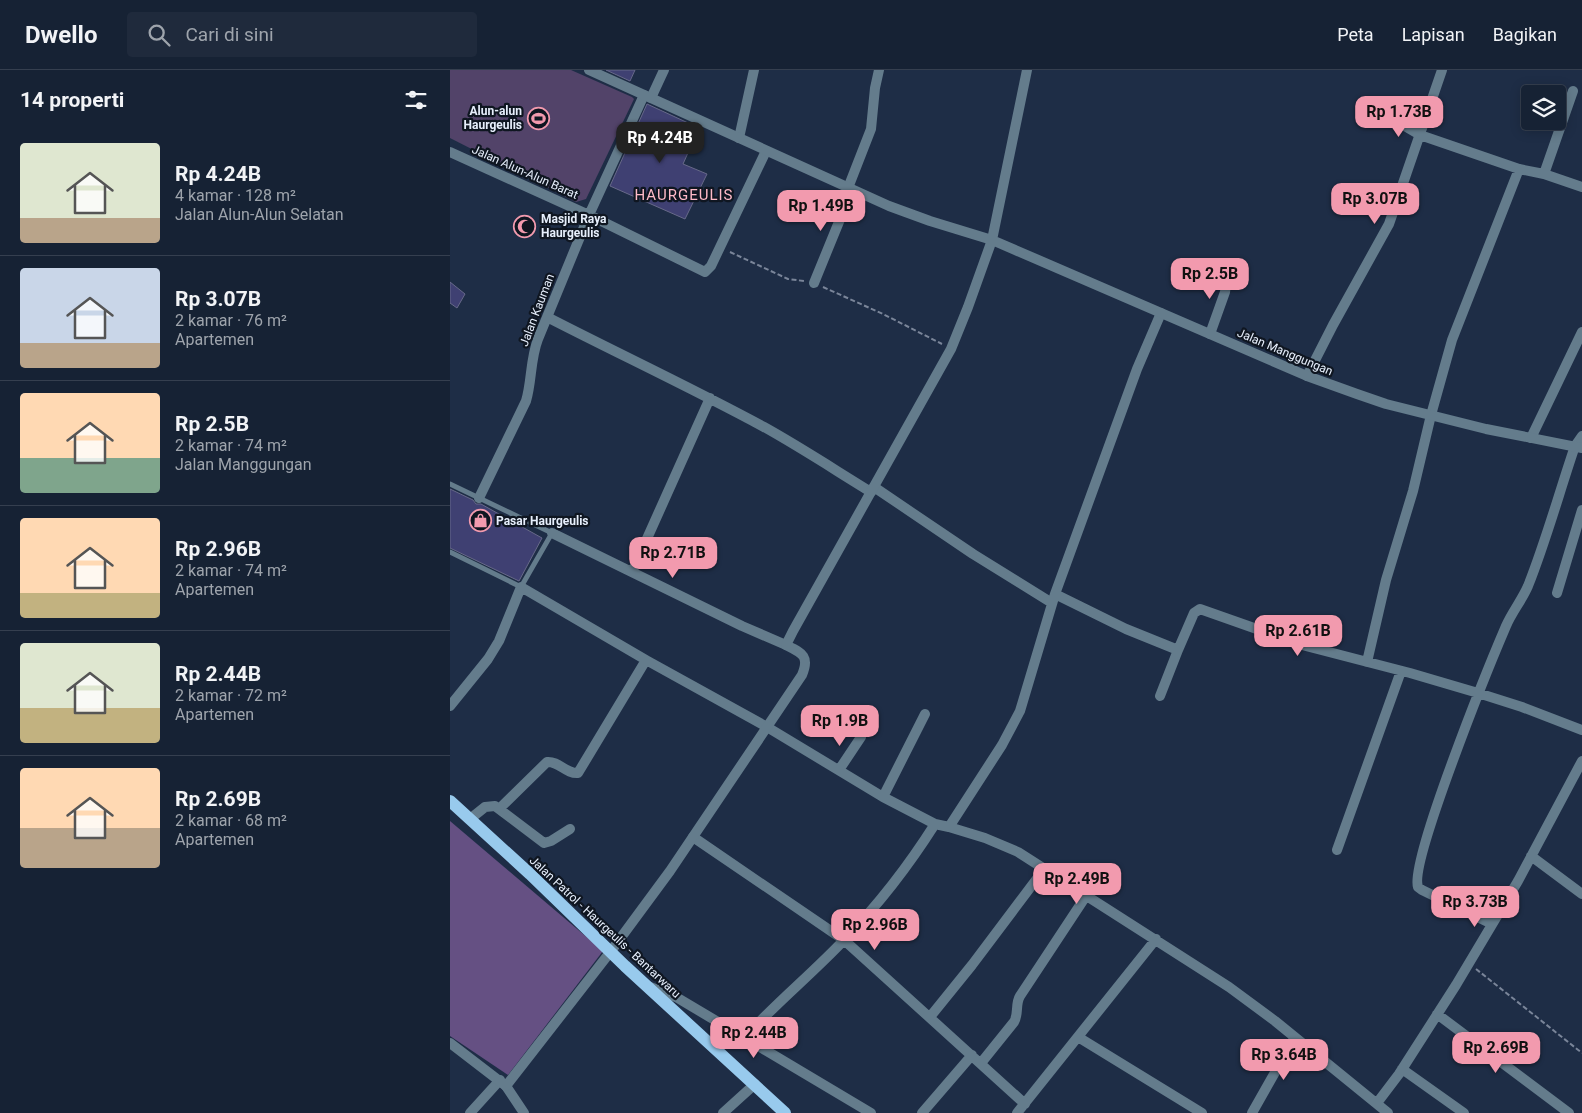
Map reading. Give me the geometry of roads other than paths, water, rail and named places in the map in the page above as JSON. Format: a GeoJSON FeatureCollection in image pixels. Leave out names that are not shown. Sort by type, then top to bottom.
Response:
{"type":"FeatureCollection","features":[{"type":"Feature","properties":{"kind":"main road","name":"Jalan Patrol - Haurgeulis - Bantarwaru"},"geometry":{"type":"LineString","coordinates":[[450,802],[785,1113]]}},
{"type":"Feature","properties":{"kind":"street","name":"Jalan Manggungan"},"geometry":{"type":"LineString","coordinates":[[589,70],[889,206],[992,240],[1308,376],[1372,399],[1431,415],[1486,429],[1578,447]]}},
{"type":"Feature","properties":{"kind":"street","name":"Jalan Kauman"},"geometry":{"type":"LineString","coordinates":[[479,498],[526,402],[534,351],[589,215],[648,96],[664,70]]}},
{"type":"Feature","properties":{"kind":"street"},"geometry":{"type":"LineString","coordinates":[[739,138],[754,70]]}},
{"type":"Feature","properties":{"kind":"street"},"geometry":{"type":"LineString","coordinates":[[814,283],[870,134],[879,70]]}},
{"type":"Feature","properties":{"kind":"street"},"geometry":{"type":"LineString","coordinates":[[786,645],[951,349],[992,240],[1027,70]]}},
{"type":"Feature","properties":{"kind":"street"},"geometry":{"type":"LineString","coordinates":[[1308,376],[1333,325],[1389,224],[1442,70]]}},
{"type":"Feature","properties":{"kind":"street"},"geometry":{"type":"LineString","coordinates":[[1544,174],[1572,91]]}},
{"type":"Feature","properties":{"kind":"street"},"geometry":{"type":"LineString","coordinates":[[1391,118],[1420,135],[1519,169],[1544,174],[1582,187]]}},
{"type":"Feature","properties":{"kind":"street","name":"Jalan Alun-Alun Barat"},"geometry":{"type":"LineString","coordinates":[[450,152],[589,215],[701,271],[707,270],[711,266],[766,151]]}},
{"type":"Feature","properties":{"kind":"street"},"geometry":{"type":"LineString","coordinates":[[1367,662],[1386,580],[1413,491],[1431,415],[1452,340],[1519,169]]}},
{"type":"Feature","properties":{"kind":"street"},"geometry":{"type":"LineString","coordinates":[[1210,334],[1225,292],[1228,270]]}},
{"type":"Feature","properties":{"kind":"street"},"geometry":{"type":"LineString","coordinates":[[949,827],[1014,726],[1053,598],[1137,369],[1160,313]]}},
{"type":"Feature","properties":{"kind":"street"},"geometry":{"type":"LineString","coordinates":[[547,316],[766,428],[872,490],[973,554],[1053,598],[1178,650]]}},
{"type":"Feature","properties":{"kind":"street"},"geometry":{"type":"LineString","coordinates":[[1531,438],[1582,332]]}},
{"type":"Feature","properties":{"kind":"street"},"geometry":{"type":"LineString","coordinates":[[632,572],[710,398]]}},
{"type":"Feature","properties":{"kind":"street"},"geometry":{"type":"LineString","coordinates":[[1492,924],[1422,890],[1417,884],[1428,833],[1478,693],[1510,618],[1528,586],[1582,436]]}},
{"type":"Feature","properties":{"kind":"street"},"geometry":{"type":"LineString","coordinates":[[1557,593],[1582,510]]}},
{"type":"Feature","properties":{"kind":"street"},"geometry":{"type":"LineString","coordinates":[[470,1113],[503,1083],[611,952],[670,871],[767,727],[804,669],[806,661],[804,656],[786,645],[742,626],[552,532]]}},
{"type":"Feature","properties":{"kind":"street"},"geometry":{"type":"LineString","coordinates":[[450,706],[488,660],[500,640],[522,587],[646,660],[767,727],[883,797],[936,824],[1000,843],[1044,868],[1229,986],[1388,1113]]}},
{"type":"Feature","properties":{"kind":"street"},"geometry":{"type":"LineString","coordinates":[[1160,696],[1194,613],[1200,609],[1302,645],[1478,693],[1522,707],[1582,730]]}},
{"type":"Feature","properties":{"kind":"street"},"geometry":{"type":"LineString","coordinates":[[500,808],[547,762],[556,763],[572,773],[578,773],[646,660]]}},
{"type":"Feature","properties":{"kind":"street"},"geometry":{"type":"LineString","coordinates":[[1337,850],[1401,671]]}},
{"type":"Feature","properties":{"kind":"street"},"geometry":{"type":"LineString","coordinates":[[883,797],[925,714]]}},
{"type":"Feature","properties":{"kind":"street"},"geometry":{"type":"LineString","coordinates":[[840,770],[861,737]]}},
{"type":"Feature","properties":{"kind":"street"},"geometry":{"type":"LineString","coordinates":[[1377,1103],[1402,1069],[1469,963],[1578,779],[1582,761]]}},
{"type":"Feature","properties":{"kind":"street"},"geometry":{"type":"LineString","coordinates":[[470,819],[490,805],[500,808],[544,843],[552,841],[570,829]]}},
{"type":"Feature","properties":{"kind":"street"},"geometry":{"type":"LineString","coordinates":[[744,1038],[875,907],[936,824]]}},
{"type":"Feature","properties":{"kind":"street"},"geometry":{"type":"LineString","coordinates":[[693,837],[844,940],[1025,1104]]}},
{"type":"Feature","properties":{"kind":"street"},"geometry":{"type":"LineString","coordinates":[[1531,856],[1582,894]]}},
{"type":"Feature","properties":{"kind":"street"},"geometry":{"type":"LineString","coordinates":[[930,1017],[972,965],[1044,868]]}},
{"type":"Feature","properties":{"kind":"street"},"geometry":{"type":"LineString","coordinates":[[981,1063],[1014,1022],[1020,996],[1086,896]]}},
{"type":"Feature","properties":{"kind":"street"},"geometry":{"type":"LineString","coordinates":[[1017,1113],[1156,939]]}},
{"type":"Feature","properties":{"kind":"street"},"geometry":{"type":"LineString","coordinates":[[647,986],[676,997],[871,1113]]}},
{"type":"Feature","properties":{"kind":"street"},"geometry":{"type":"LineString","coordinates":[[1437,1014],[1569,1113]]}},
{"type":"Feature","properties":{"kind":"street"},"geometry":{"type":"LineString","coordinates":[[1078,1037],[1202,1113]]}},
{"type":"Feature","properties":{"kind":"street"},"geometry":{"type":"LineString","coordinates":[[1252,1113],[1295,1037]]}},
{"type":"Feature","properties":{"kind":"street"},"geometry":{"type":"LineString","coordinates":[[450,1043],[503,1083],[524,1113]]}},
{"type":"Feature","properties":{"kind":"street"},"geometry":{"type":"LineString","coordinates":[[922,1113],[972,1055]]}},
{"type":"Feature","properties":{"kind":"street"},"geometry":{"type":"LineString","coordinates":[[1402,1069],[1464,1113]]}},
{"type":"Feature","properties":{"kind":"street"},"geometry":{"type":"LineString","coordinates":[[723,1113],[755,1084]]}},
{"type":"Feature","properties":{"kind":"lane"},"geometry":{"type":"LineString","coordinates":[[450,484],[552,532],[522,587],[450,552]]}},
{"type":"Feature","properties":{"kind":"place","name":"Alun-alun Haurgeulis"},"geometry":{"type":"Point","coordinates":[538,118]}},
{"type":"Feature","properties":{"kind":"place","name":"Masjid Raya Haurgeulis"},"geometry":{"type":"Point","coordinates":[525,226]}},
{"type":"Feature","properties":{"kind":"place","name":"Pasar Haurgeulis"},"geometry":{"type":"Point","coordinates":[480,521]}},
{"type":"Feature","properties":{"kind":"district","name":"HAURGEULIS"},"geometry":{"type":"Point","coordinates":[684,195]}}]}
